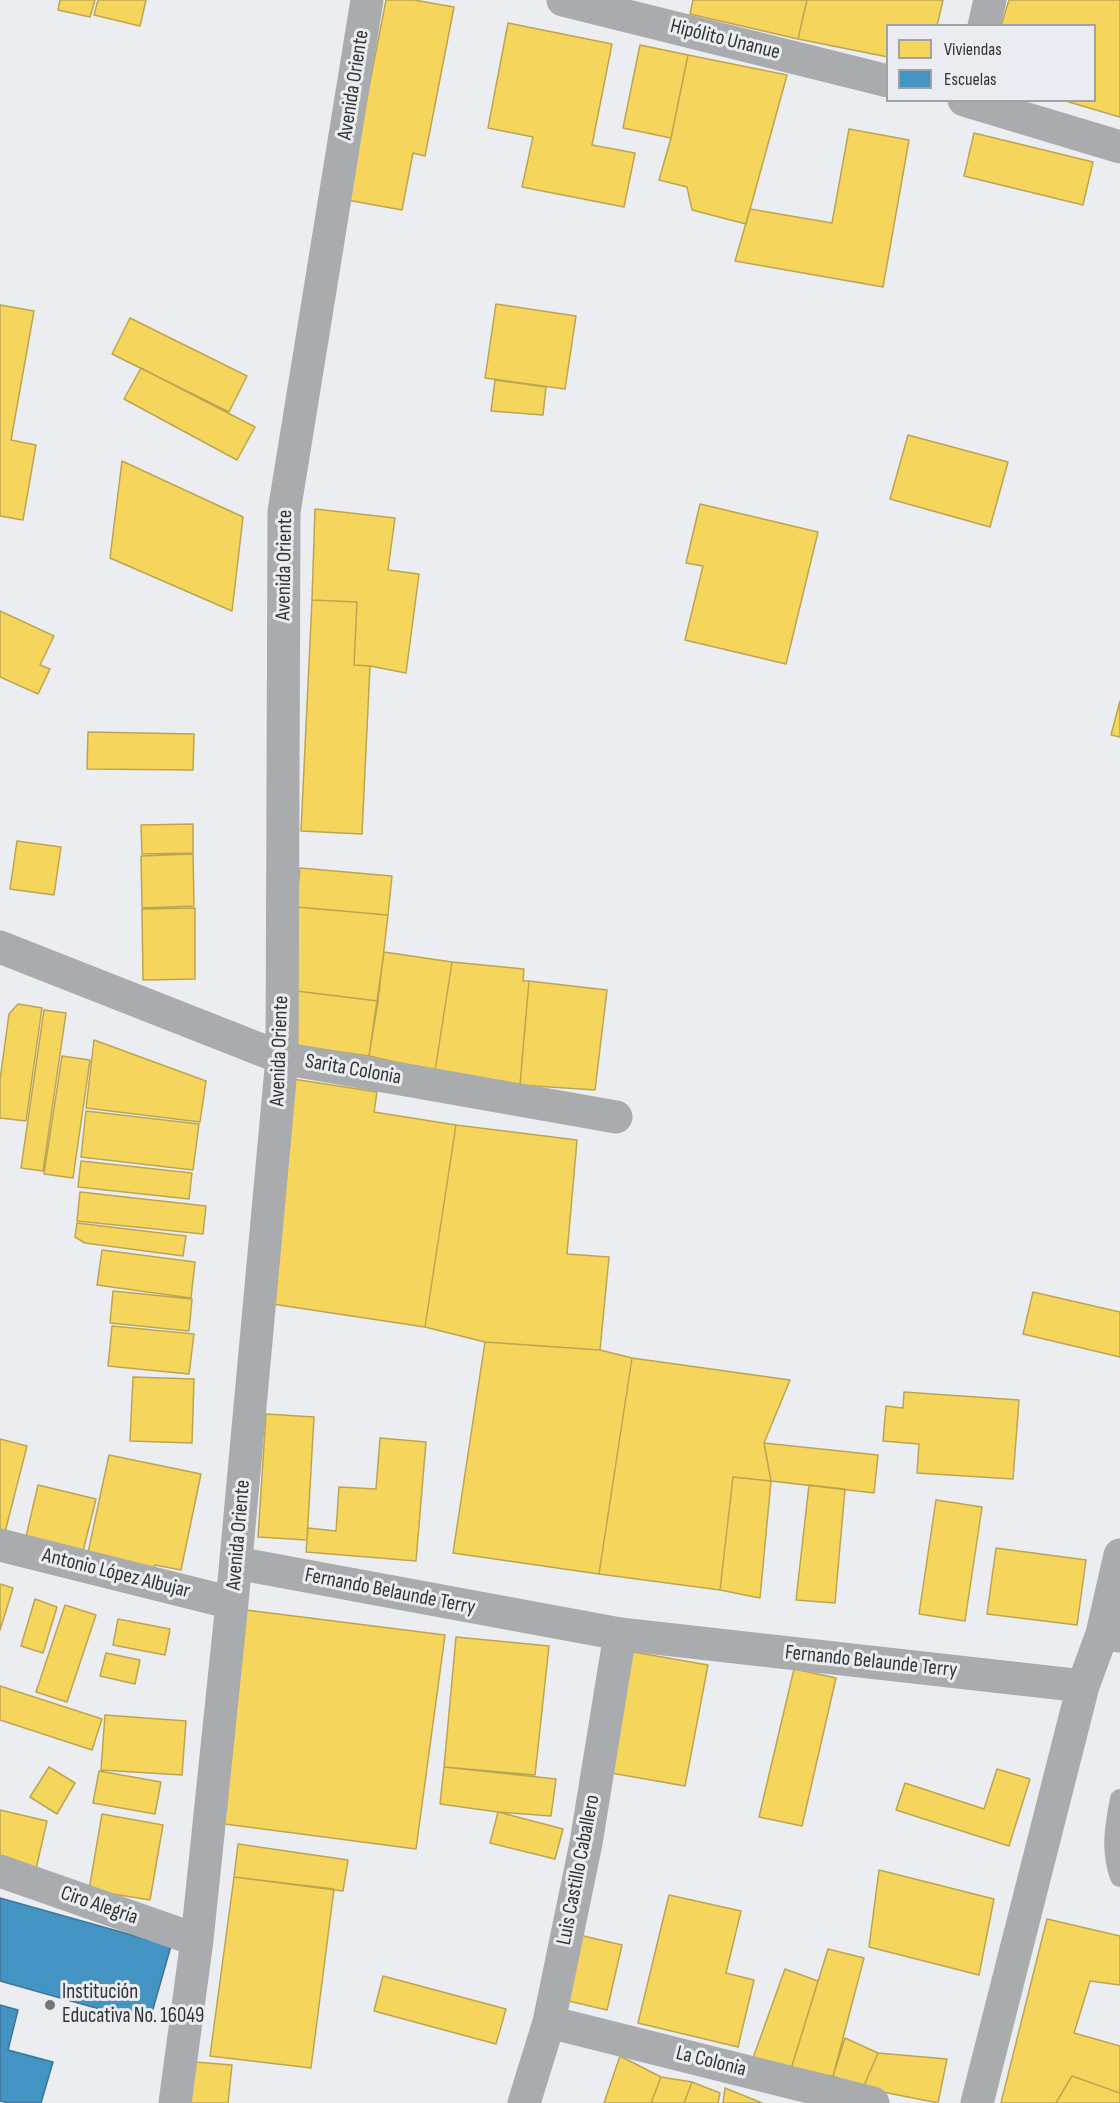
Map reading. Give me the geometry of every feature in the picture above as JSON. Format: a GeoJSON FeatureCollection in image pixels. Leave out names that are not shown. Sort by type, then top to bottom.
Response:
{"type":"FeatureCollection","features":[{"type":"Feature","properties":{"kind":"street","name":"Avenida Oriente"},"geometry":{"type":"LineString","coordinates":[[175,2103],[197,1940],[232,1603],[282,1058],[284,512],[367,0]]}},
{"type":"Feature","properties":{"kind":"street","name":"Hipólito Unanue"},"geometry":{"type":"LineString","coordinates":[[562,0],[886,81]]}},
{"type":"Feature","properties":{"kind":"street"},"geometry":{"type":"LineString","coordinates":[[984,24],[990,0]]}},
{"type":"Feature","properties":{"kind":"street"},"geometry":{"type":"LineString","coordinates":[[969,102],[1120,147]]}},
{"type":"Feature","properties":{"kind":"street","name":"Sarita Colonia"},"geometry":{"type":"LineString","coordinates":[[0,947],[282,1058],[616,1117]]}},
{"type":"Feature","properties":{"kind":"street","name":"Antonio López Albujar"},"geometry":{"type":"LineString","coordinates":[[0,1545],[232,1603]]}},
{"type":"Feature","properties":{"kind":"street"},"geometry":{"type":"LineString","coordinates":[[977,2103],[1083,1686],[1111,1635],[1120,1555]]}},
{"type":"Feature","properties":{"kind":"street","name":"Fernando Belaunde Terry"},"geometry":{"type":"LineString","coordinates":[[236,1563],[620,1634],[1083,1686]]}},
{"type":"Feature","properties":{"kind":"street","name":"Luis Castillo Caballero"},"geometry":{"type":"LineString","coordinates":[[524,2103],[549,2022],[586,1843],[620,1634]]}},
{"type":"Feature","properties":{"kind":"street","name":"Ciro Alegría"},"geometry":{"type":"LineString","coordinates":[[0,1871],[197,1940]]}},
{"type":"Feature","properties":{"kind":"street","name":"La Colonia"},"geometry":{"type":"LineString","coordinates":[[549,2022],[873,2103]]}},
{"type":"Feature","properties":{"kind":"lane"},"geometry":{"type":"LineString","coordinates":[[1120,1798],[1113,1835],[1116,1867],[1120,1877]]}},
{"type":"Feature","properties":{"kind":"building: Viviendas"},"geometry":{"type":"Polygon","coordinates":[[[60,0],[95,0],[90,17],[58,10],[60,0]]]}},
{"type":"Feature","properties":{"kind":"building: Viviendas"},"geometry":{"type":"Polygon","coordinates":[[[98,0],[146,0],[140,26],[94,15],[98,0]]]}},
{"type":"Feature","properties":{"kind":"building: Viviendas"},"geometry":{"type":"Polygon","coordinates":[[[386,0],[414,0],[454,7],[425,156],[413,153],[402,210],[347,200],[386,0]]]}},
{"type":"Feature","properties":{"kind":"building: Viviendas"},"geometry":{"type":"Polygon","coordinates":[[[693,0],[807,0],[798,39],[690,14],[693,0]]]}},
{"type":"Feature","properties":{"kind":"building: Viviendas"},"geometry":{"type":"Polygon","coordinates":[[[807,0],[943,0],[937,24],[886,24],[886,57],[798,39],[807,0]]]}},
{"type":"Feature","properties":{"kind":"building: Viviendas"},"geometry":{"type":"Polygon","coordinates":[[[1009,0],[1120,0],[1120,117],[1069,102],[1096,102],[1096,24],[1002,24],[1009,0]]]}},
{"type":"Feature","properties":{"kind":"building: Viviendas"},"geometry":{"type":"Polygon","coordinates":[[[508,23],[612,44],[592,145],[635,153],[624,207],[522,187],[533,137],[488,128],[508,23]]]}},
{"type":"Feature","properties":{"kind":"building: Viviendas"},"geometry":{"type":"Polygon","coordinates":[[[640,45],[688,55],[671,138],[623,128],[640,45]]]}},
{"type":"Feature","properties":{"kind":"building: Viviendas"},"geometry":{"type":"Polygon","coordinates":[[[688,55],[787,75],[746,224],[692,210],[687,187],[659,180],[671,138],[688,55]]]}},
{"type":"Feature","properties":{"kind":"building: Viviendas"},"geometry":{"type":"Polygon","coordinates":[[[849,129],[909,140],[883,287],[735,261],[750,209],[832,223],[849,129]]]}},
{"type":"Feature","properties":{"kind":"building: Viviendas"},"geometry":{"type":"Polygon","coordinates":[[[974,133],[1093,162],[1083,205],[964,176],[974,133]]]}},
{"type":"Feature","properties":{"kind":"building: Viviendas"},"geometry":{"type":"Polygon","coordinates":[[[496,304],[576,316],[565,389],[485,378],[496,304]]]}},
{"type":"Feature","properties":{"kind":"building: Viviendas"},"geometry":{"type":"Polygon","coordinates":[[[0,305],[34,311],[11,440],[36,445],[23,520],[0,516],[0,305]]]}},
{"type":"Feature","properties":{"kind":"building: Viviendas"},"geometry":{"type":"Polygon","coordinates":[[[130,318],[247,376],[229,412],[112,354],[130,318]]]}},
{"type":"Feature","properties":{"kind":"building: Viviendas"},"geometry":{"type":"Polygon","coordinates":[[[141,368],[255,427],[237,460],[124,399],[141,368]]]}},
{"type":"Feature","properties":{"kind":"building: Viviendas"},"geometry":{"type":"Polygon","coordinates":[[[495,380],[546,387],[543,415],[491,411],[495,380]]]}},
{"type":"Feature","properties":{"kind":"building: Viviendas"},"geometry":{"type":"Polygon","coordinates":[[[908,435],[1008,462],[990,527],[890,499],[908,435]]]}},
{"type":"Feature","properties":{"kind":"building: Viviendas"},"geometry":{"type":"Polygon","coordinates":[[[122,461],[243,517],[232,611],[110,558],[122,461]]]}},
{"type":"Feature","properties":{"kind":"building: Viviendas"},"geometry":{"type":"Polygon","coordinates":[[[700,504],[818,532],[786,664],[685,640],[703,566],[686,563],[700,504]]]}},
{"type":"Feature","properties":{"kind":"building: Viviendas"},"geometry":{"type":"Polygon","coordinates":[[[315,509],[395,518],[388,570],[419,574],[406,673],[354,665],[357,602],[312,600],[315,509]]]}},
{"type":"Feature","properties":{"kind":"building: Viviendas"},"geometry":{"type":"Polygon","coordinates":[[[312,600],[357,602],[354,665],[370,666],[362,834],[301,831],[312,600]]]}},
{"type":"Feature","properties":{"kind":"building: Viviendas"},"geometry":{"type":"Polygon","coordinates":[[[0,611],[54,636],[40,665],[50,669],[38,694],[0,677],[0,611]]]}},
{"type":"Feature","properties":{"kind":"building: Viviendas"},"geometry":{"type":"Polygon","coordinates":[[[1120,701],[1120,737],[1111,735],[1120,701]]]}},
{"type":"Feature","properties":{"kind":"building: Viviendas"},"geometry":{"type":"Polygon","coordinates":[[[88,732],[194,734],[193,770],[87,769],[88,732]]]}},
{"type":"Feature","properties":{"kind":"building: Viviendas"},"geometry":{"type":"Polygon","coordinates":[[[193,824],[193,853],[142,854],[141,825],[193,824]]]}},
{"type":"Feature","properties":{"kind":"building: Viviendas"},"geometry":{"type":"Polygon","coordinates":[[[17,841],[61,847],[54,895],[10,889],[17,841]]]}},
{"type":"Feature","properties":{"kind":"building: Viviendas"},"geometry":{"type":"Polygon","coordinates":[[[193,854],[194,906],[142,908],[141,856],[193,854]]]}},
{"type":"Feature","properties":{"kind":"building: Viviendas"},"geometry":{"type":"Polygon","coordinates":[[[300,868],[392,876],[388,915],[296,907],[300,868]]]}},
{"type":"Feature","properties":{"kind":"building: Viviendas"},"geometry":{"type":"Polygon","coordinates":[[[296,907],[388,915],[378,1001],[288,990],[296,907]]]}},
{"type":"Feature","properties":{"kind":"building: Viviendas"},"geometry":{"type":"Polygon","coordinates":[[[195,908],[195,979],[143,980],[142,909],[195,908]]]}},
{"type":"Feature","properties":{"kind":"building: Viviendas"},"geometry":{"type":"Polygon","coordinates":[[[384,952],[452,962],[435,1071],[369,1056],[384,952]]]}},
{"type":"Feature","properties":{"kind":"building: Viviendas"},"geometry":{"type":"Polygon","coordinates":[[[452,962],[524,969],[523,981],[529,981],[520,1085],[435,1071],[452,962]]]}},
{"type":"Feature","properties":{"kind":"building: Viviendas"},"geometry":{"type":"Polygon","coordinates":[[[529,981],[607,990],[595,1090],[520,1085],[529,981]]]}},
{"type":"Feature","properties":{"kind":"building: Viviendas"},"geometry":{"type":"Polygon","coordinates":[[[288,990],[378,1001],[369,1056],[284,1044],[288,990]]]}},
{"type":"Feature","properties":{"kind":"building: Viviendas"},"geometry":{"type":"Polygon","coordinates":[[[18,1004],[42,1008],[26,1121],[0,1118],[0,1080],[9,1014],[18,1004]]]}},
{"type":"Feature","properties":{"kind":"building: Viviendas"},"geometry":{"type":"Polygon","coordinates":[[[44,1010],[66,1013],[43,1171],[21,1168],[44,1010]]]}},
{"type":"Feature","properties":{"kind":"building: Viviendas"},"geometry":{"type":"Polygon","coordinates":[[[94,1040],[206,1081],[200,1122],[86,1108],[94,1040]]]}},
{"type":"Feature","properties":{"kind":"building: Viviendas"},"geometry":{"type":"Polygon","coordinates":[[[62,1056],[90,1060],[73,1178],[44,1174],[62,1056]]]}},
{"type":"Feature","properties":{"kind":"building: Viviendas"},"geometry":{"type":"Polygon","coordinates":[[[293,1079],[377,1092],[374,1112],[456,1125],[425,1327],[272,1304],[293,1079]]]}},
{"type":"Feature","properties":{"kind":"building: Viviendas"},"geometry":{"type":"Polygon","coordinates":[[[86,1111],[199,1124],[193,1170],[81,1157],[86,1111]]]}},
{"type":"Feature","properties":{"kind":"building: Viviendas"},"geometry":{"type":"Polygon","coordinates":[[[456,1125],[577,1140],[567,1254],[609,1257],[600,1350],[485,1342],[425,1327],[456,1125]]]}},
{"type":"Feature","properties":{"kind":"building: Viviendas"},"geometry":{"type":"Polygon","coordinates":[[[81,1161],[192,1173],[189,1199],[78,1187],[81,1161]]]}},
{"type":"Feature","properties":{"kind":"building: Viviendas"},"geometry":{"type":"Polygon","coordinates":[[[80,1192],[206,1206],[203,1234],[77,1221],[80,1192]]]}},
{"type":"Feature","properties":{"kind":"building: Viviendas"},"geometry":{"type":"Polygon","coordinates":[[[77,1223],[186,1236],[183,1256],[85,1243],[75,1237],[77,1223]]]}},
{"type":"Feature","properties":{"kind":"building: Viviendas"},"geometry":{"type":"Polygon","coordinates":[[[102,1250],[195,1262],[191,1298],[97,1285],[102,1250]]]}},
{"type":"Feature","properties":{"kind":"building: Viviendas"},"geometry":{"type":"Polygon","coordinates":[[[113,1291],[192,1299],[189,1331],[110,1323],[113,1291]]]}},
{"type":"Feature","properties":{"kind":"building: Viviendas"},"geometry":{"type":"Polygon","coordinates":[[[1033,1292],[1120,1312],[1120,1357],[1023,1334],[1033,1292]]]}},
{"type":"Feature","properties":{"kind":"building: Viviendas"},"geometry":{"type":"Polygon","coordinates":[[[112,1326],[194,1334],[189,1374],[108,1366],[112,1326]]]}},
{"type":"Feature","properties":{"kind":"building: Viviendas"},"geometry":{"type":"Polygon","coordinates":[[[485,1342],[600,1350],[632,1358],[599,1574],[453,1553],[485,1342]]]}},
{"type":"Feature","properties":{"kind":"building: Viviendas"},"geometry":{"type":"Polygon","coordinates":[[[632,1358],[790,1380],[764,1443],[771,1481],[733,1477],[720,1590],[599,1574],[632,1358]]]}},
{"type":"Feature","properties":{"kind":"building: Viviendas"},"geometry":{"type":"Polygon","coordinates":[[[133,1377],[194,1379],[192,1443],[130,1441],[133,1377]]]}},
{"type":"Feature","properties":{"kind":"building: Viviendas"},"geometry":{"type":"Polygon","coordinates":[[[904,1392],[1019,1400],[1013,1479],[917,1473],[919,1444],[883,1441],[886,1406],[903,1408],[904,1392]]]}},
{"type":"Feature","properties":{"kind":"building: Viviendas"},"geometry":{"type":"Polygon","coordinates":[[[266,1414],[314,1417],[307,1540],[258,1537],[266,1414]]]}},
{"type":"Feature","properties":{"kind":"building: Viviendas"},"geometry":{"type":"Polygon","coordinates":[[[380,1438],[426,1442],[416,1561],[306,1552],[308,1528],[336,1531],[339,1487],[376,1489],[380,1438]]]}},
{"type":"Feature","properties":{"kind":"building: Viviendas"},"geometry":{"type":"Polygon","coordinates":[[[0,1439],[27,1446],[4,1536],[0,1535],[0,1439]]]}},
{"type":"Feature","properties":{"kind":"building: Viviendas"},"geometry":{"type":"Polygon","coordinates":[[[764,1443],[878,1455],[874,1493],[771,1481],[764,1443]]]}},
{"type":"Feature","properties":{"kind":"building: Viviendas"},"geometry":{"type":"Polygon","coordinates":[[[109,1455],[201,1474],[181,1570],[155,1565],[153,1575],[86,1562],[109,1455]]]}},
{"type":"Feature","properties":{"kind":"building: Viviendas"},"geometry":{"type":"Polygon","coordinates":[[[733,1477],[771,1481],[760,1598],[720,1590],[733,1477]]]}},
{"type":"Feature","properties":{"kind":"building: Viviendas"},"geometry":{"type":"Polygon","coordinates":[[[38,1485],[96,1499],[82,1555],[25,1541],[38,1485]]]}},
{"type":"Feature","properties":{"kind":"building: Viviendas"},"geometry":{"type":"Polygon","coordinates":[[[809,1485],[845,1489],[835,1603],[796,1600],[809,1485]]]}},
{"type":"Feature","properties":{"kind":"building: Viviendas"},"geometry":{"type":"Polygon","coordinates":[[[936,1500],[982,1507],[965,1621],[919,1614],[936,1500]]]}},
{"type":"Feature","properties":{"kind":"building: Viviendas"},"geometry":{"type":"Polygon","coordinates":[[[996,1548],[1086,1560],[1077,1625],[987,1614],[996,1548]]]}},
{"type":"Feature","properties":{"kind":"building: Viviendas"},"geometry":{"type":"Polygon","coordinates":[[[0,1584],[13,1588],[0,1630],[0,1584]]]}},
{"type":"Feature","properties":{"kind":"building: Viviendas"},"geometry":{"type":"Polygon","coordinates":[[[35,1599],[57,1607],[43,1653],[21,1646],[35,1599]]]}},
{"type":"Feature","properties":{"kind":"building: Viviendas"},"geometry":{"type":"Polygon","coordinates":[[[65,1605],[96,1615],[67,1702],[36,1692],[65,1605]]]}},
{"type":"Feature","properties":{"kind":"building: Viviendas"},"geometry":{"type":"Polygon","coordinates":[[[246,1610],[445,1635],[416,1849],[217,1823],[246,1610]]]}},
{"type":"Feature","properties":{"kind":"building: Viviendas"},"geometry":{"type":"Polygon","coordinates":[[[118,1619],[170,1629],[165,1655],[113,1645],[118,1619]]]}},
{"type":"Feature","properties":{"kind":"building: Viviendas"},"geometry":{"type":"Polygon","coordinates":[[[456,1637],[549,1646],[535,1775],[444,1767],[456,1637]]]}},
{"type":"Feature","properties":{"kind":"building: Viviendas"},"geometry":{"type":"Polygon","coordinates":[[[633,1652],[708,1665],[685,1786],[611,1773],[633,1652]]]}},
{"type":"Feature","properties":{"kind":"building: Viviendas"},"geometry":{"type":"Polygon","coordinates":[[[106,1653],[140,1660],[135,1684],[100,1676],[106,1653]]]}},
{"type":"Feature","properties":{"kind":"building: Viviendas"},"geometry":{"type":"Polygon","coordinates":[[[794,1669],[836,1678],[802,1826],[759,1817],[794,1669]]]}},
{"type":"Feature","properties":{"kind":"building: Viviendas"},"geometry":{"type":"Polygon","coordinates":[[[0,1686],[102,1719],[92,1750],[0,1720],[0,1686]]]}},
{"type":"Feature","properties":{"kind":"building: Viviendas"},"geometry":{"type":"Polygon","coordinates":[[[105,1715],[186,1721],[182,1775],[101,1770],[105,1715]]]}},
{"type":"Feature","properties":{"kind":"building: Viviendas"},"geometry":{"type":"Polygon","coordinates":[[[49,1767],[75,1783],[57,1814],[30,1797],[49,1767]]]}},
{"type":"Feature","properties":{"kind":"building: Viviendas"},"geometry":{"type":"Polygon","coordinates":[[[444,1767],[556,1779],[551,1816],[440,1804],[444,1767]]]}},
{"type":"Feature","properties":{"kind":"building: Viviendas"},"geometry":{"type":"Polygon","coordinates":[[[997,1769],[1030,1779],[1009,1846],[896,1810],[905,1783],[984,1809],[997,1769]]]}},
{"type":"Feature","properties":{"kind":"building: Viviendas"},"geometry":{"type":"Polygon","coordinates":[[[99,1771],[161,1782],[155,1814],[93,1803],[99,1771]]]}},
{"type":"Feature","properties":{"kind":"building: Viviendas"},"geometry":{"type":"Polygon","coordinates":[[[0,1810],[47,1821],[36,1869],[0,1860],[0,1810]]]}},
{"type":"Feature","properties":{"kind":"building: Viviendas"},"geometry":{"type":"Polygon","coordinates":[[[498,1812],[563,1829],[555,1859],[490,1843],[498,1812]]]}},
{"type":"Feature","properties":{"kind":"building: Viviendas"},"geometry":{"type":"Polygon","coordinates":[[[102,1814],[163,1825],[150,1900],[89,1890],[102,1814]]]}},
{"type":"Feature","properties":{"kind":"building: Viviendas"},"geometry":{"type":"Polygon","coordinates":[[[238,1844],[348,1860],[343,1891],[234,1877],[238,1844]]]}},
{"type":"Feature","properties":{"kind":"building: Viviendas"},"geometry":{"type":"Polygon","coordinates":[[[879,1870],[994,1899],[979,1975],[869,1947],[879,1870]]]}},
{"type":"Feature","properties":{"kind":"building: Viviendas"},"geometry":{"type":"Polygon","coordinates":[[[234,1877],[334,1889],[311,2068],[210,2056],[234,1877]]]}},
{"type":"Feature","properties":{"kind":"building: Viviendas"},"geometry":{"type":"Polygon","coordinates":[[[669,1895],[741,1911],[726,1973],[754,1980],[738,2047],[638,2023],[669,1895]]]}},
{"type":"Feature","properties":{"kind":"building: Viviendas"},"geometry":{"type":"Polygon","coordinates":[[[1047,1919],[1120,1936],[1120,1985],[1090,1981],[1074,2033],[1120,2046],[1120,2093],[1072,2076],[1056,2103],[1001,2103],[1047,1919]]]}},
{"type":"Feature","properties":{"kind":"building: Viviendas"},"geometry":{"type":"Polygon","coordinates":[[[575,1934],[622,1945],[607,2010],[560,1999],[575,1934]]]}},
{"type":"Feature","properties":{"kind":"building: Viviendas"},"geometry":{"type":"Polygon","coordinates":[[[828,1949],[864,1958],[833,2076],[791,2069],[828,1949]]]}},
{"type":"Feature","properties":{"kind":"building: Viviendas"},"geometry":{"type":"Polygon","coordinates":[[[785,1969],[818,1981],[791,2069],[753,2058],[785,1969]]]}},
{"type":"Feature","properties":{"kind":"building: Viviendas"},"geometry":{"type":"Polygon","coordinates":[[[383,1976],[506,2009],[496,2044],[374,2011],[383,1976]]]}},
{"type":"Feature","properties":{"kind":"building: Viviendas"},"geometry":{"type":"Polygon","coordinates":[[[845,2038],[878,2053],[863,2088],[833,2076],[845,2038]]]}},
{"type":"Feature","properties":{"kind":"building: Viviendas"},"geometry":{"type":"Polygon","coordinates":[[[878,2053],[947,2059],[938,2103],[863,2088],[878,2053]]]}},
{"type":"Feature","properties":{"kind":"building: Viviendas"},"geometry":{"type":"Polygon","coordinates":[[[620,2056],[661,2077],[651,2103],[604,2103],[620,2056]]]}},
{"type":"Feature","properties":{"kind":"building: Viviendas"},"geometry":{"type":"Polygon","coordinates":[[[195,2062],[232,2065],[228,2103],[191,2103],[195,2062]]]}},
{"type":"Feature","properties":{"kind":"building: Viviendas"},"geometry":{"type":"Polygon","coordinates":[[[1072,2076],[1120,2093],[1120,2103],[1056,2103],[1072,2076]]]}},
{"type":"Feature","properties":{"kind":"building: Viviendas"},"geometry":{"type":"Polygon","coordinates":[[[661,2077],[692,2082],[684,2103],[651,2103],[661,2077]]]}},
{"type":"Feature","properties":{"kind":"building: Viviendas"},"geometry":{"type":"Polygon","coordinates":[[[692,2082],[720,2093],[718,2103],[684,2103],[692,2082]]]}},
{"type":"Feature","properties":{"kind":"building: Viviendas"},"geometry":{"type":"Polygon","coordinates":[[[725,2088],[762,2103],[723,2103],[725,2088]]]}},
{"type":"Feature","properties":{"kind":"building: Escuelas"},"geometry":{"type":"Polygon","coordinates":[[[0,1898],[171,1946],[149,2023],[0,1981],[0,1898]]]}},
{"type":"Feature","properties":{"kind":"building: Escuelas"},"geometry":{"type":"Polygon","coordinates":[[[0,2005],[18,2010],[8,2050],[53,2062],[41,2103],[0,2101],[0,2005]]]}},
{"type":"Feature","properties":{"kind":"place","name":"Institución Educativa No. 16049"},"geometry":{"type":"Point","coordinates":[50,2005]}}]}
